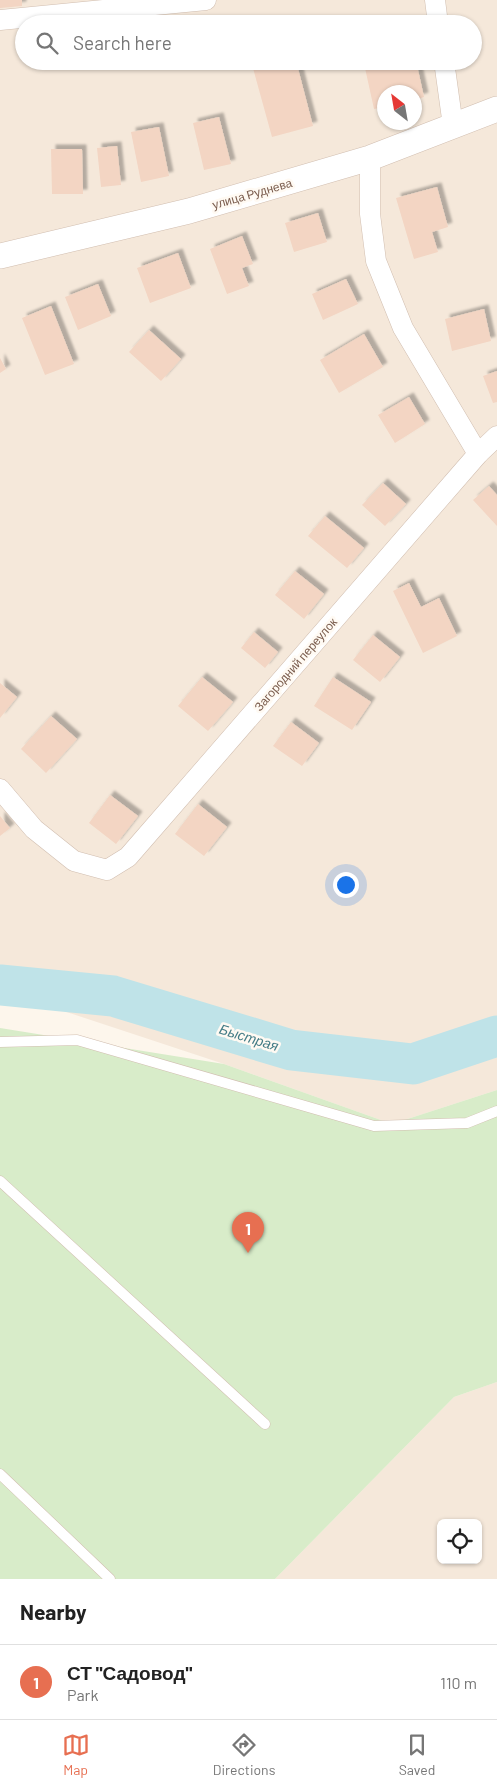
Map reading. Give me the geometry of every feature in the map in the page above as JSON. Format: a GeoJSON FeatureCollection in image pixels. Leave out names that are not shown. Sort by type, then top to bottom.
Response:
{"type":"FeatureCollection","features":[{"type":"Feature","properties":{"kind":"street"},"geometry":{"type":"LineString","coordinates":[[52,15],[206,0]]}},
{"type":"Feature","properties":{"kind":"street"},"geometry":{"type":"LineString","coordinates":[[435,0],[437,15]]}},
{"type":"Feature","properties":{"kind":"street"},"geometry":{"type":"LineString","coordinates":[[0,20],[15,19]]}},
{"type":"Feature","properties":{"kind":"street"},"geometry":{"type":"LineString","coordinates":[[445,70],[453,126]]}},
{"type":"Feature","properties":{"kind":"street","name":"улица Руднева"},"geometry":{"type":"LineString","coordinates":[[0,256],[189,211],[370,158],[497,110]]}},
{"type":"Feature","properties":{"kind":"street"},"geometry":{"type":"LineString","coordinates":[[370,158],[370,214],[376,261],[403,328],[478,454]]}},
{"type":"Feature","properties":{"kind":"street","name":"Загородний переулок"},"geometry":{"type":"LineString","coordinates":[[0,789],[34,829],[74,861],[107,870],[128,857],[478,454],[497,436]]}},
{"type":"Feature","properties":{"kind":"lane"},"geometry":{"type":"LineString","coordinates":[[0,1042],[77,1040],[374,1126],[467,1123],[497,1110]]}},
{"type":"Feature","properties":{"kind":"lane"},"geometry":{"type":"LineString","coordinates":[[0,1181],[265,1424]]}},
{"type":"Feature","properties":{"kind":"lane"},"geometry":{"type":"LineString","coordinates":[[0,1474],[110,1579]]}},
{"type":"Feature","properties":{"kind":"shaded area"},"geometry":{"type":"Polygon","coordinates":[[[0,0],[497,0],[497,1090],[392,1124],[224,1064],[0,990],[0,0]]]}},
{"type":"Feature","properties":{"kind":"shaded area"},"geometry":{"type":"Polygon","coordinates":[[[497,1382],[497,1579],[275,1579],[454,1397],[497,1382]]]}},
{"type":"Feature","properties":{"kind":"green space"},"geometry":{"type":"Polygon","coordinates":[[[0,1028],[224,1064],[392,1124],[497,1090],[497,1382],[454,1397],[275,1579],[0,1579],[0,1028]]]}},
{"type":"Feature","properties":{"kind":"building"},"geometry":{"type":"Polygon","coordinates":[[[0,0],[22,0],[22,6],[0,8],[0,0]]]}},
{"type":"Feature","properties":{"kind":"building"},"geometry":{"type":"Polygon","coordinates":[[[253,70],[298,70],[313,126],[272,137],[253,70]]]}},
{"type":"Feature","properties":{"kind":"building"},"geometry":{"type":"Polygon","coordinates":[[[365,70],[418,70],[421,85],[377,85],[377,108],[374,109],[365,70]]]}},
{"type":"Feature","properties":{"kind":"building"},"geometry":{"type":"Polygon","coordinates":[[[219,117],[231,164],[204,170],[193,123],[219,117]]]}},
{"type":"Feature","properties":{"kind":"building"},"geometry":{"type":"Polygon","coordinates":[[[159,127],[169,176],[141,182],[131,132],[159,127]]]}},
{"type":"Feature","properties":{"kind":"building"},"geometry":{"type":"Polygon","coordinates":[[[117,146],[121,185],[101,187],[97,148],[117,146]]]}},
{"type":"Feature","properties":{"kind":"building"},"geometry":{"type":"Polygon","coordinates":[[[51,149],[82,149],[83,194],[52,194],[51,149]]]}},
{"type":"Feature","properties":{"kind":"building"},"geometry":{"type":"Polygon","coordinates":[[[437,187],[448,227],[432,232],[438,252],[414,259],[396,198],[437,187]]]}},
{"type":"Feature","properties":{"kind":"building"},"geometry":{"type":"Polygon","coordinates":[[[318,213],[327,242],[294,252],[285,223],[318,213]]]}},
{"type":"Feature","properties":{"kind":"building"},"geometry":{"type":"Polygon","coordinates":[[[242,236],[253,264],[242,268],[249,286],[227,294],[210,249],[242,236]]]}},
{"type":"Feature","properties":{"kind":"building"},"geometry":{"type":"Polygon","coordinates":[[[178,253],[191,288],[150,303],[137,268],[178,253]]]}},
{"type":"Feature","properties":{"kind":"building"},"geometry":{"type":"Polygon","coordinates":[[[346,279],[358,304],[323,320],[312,294],[346,279]]]}},
{"type":"Feature","properties":{"kind":"building"},"geometry":{"type":"Polygon","coordinates":[[[98,284],[111,316],[78,330],[65,297],[98,284]]]}},
{"type":"Feature","properties":{"kind":"building"},"geometry":{"type":"Polygon","coordinates":[[[51,306],[74,364],[45,375],[22,318],[51,306]]]}},
{"type":"Feature","properties":{"kind":"building"},"geometry":{"type":"Polygon","coordinates":[[[484,309],[491,341],[452,351],[445,319],[484,309]]]}},
{"type":"Feature","properties":{"kind":"building"},"geometry":{"type":"Polygon","coordinates":[[[149,330],[181,359],[161,381],[129,352],[149,330]]]}},
{"type":"Feature","properties":{"kind":"building"},"geometry":{"type":"Polygon","coordinates":[[[364,334],[383,367],[339,393],[320,360],[364,334]]]}},
{"type":"Feature","properties":{"kind":"building"},"geometry":{"type":"Polygon","coordinates":[[[0,358],[6,369],[0,373],[0,358]]]}},
{"type":"Feature","properties":{"kind":"building"},"geometry":{"type":"Polygon","coordinates":[[[497,371],[497,402],[493,403],[483,376],[497,371]]]}},
{"type":"Feature","properties":{"kind":"building"},"geometry":{"type":"Polygon","coordinates":[[[409,397],[425,424],[395,443],[378,415],[409,397]]]}},
{"type":"Feature","properties":{"kind":"building"},"geometry":{"type":"Polygon","coordinates":[[[383,483],[406,504],[385,526],[362,505],[383,483]]]}},
{"type":"Feature","properties":{"kind":"building"},"geometry":{"type":"Polygon","coordinates":[[[489,486],[497,495],[497,526],[473,500],[489,486]]]}},
{"type":"Feature","properties":{"kind":"building"},"geometry":{"type":"Polygon","coordinates":[[[325,516],[364,548],[347,568],[308,536],[325,516]]]}},
{"type":"Feature","properties":{"kind":"building"},"geometry":{"type":"Polygon","coordinates":[[[295,571],[324,594],[304,619],[275,595],[295,571]]]}},
{"type":"Feature","properties":{"kind":"building"},"geometry":{"type":"Polygon","coordinates":[[[409,583],[421,607],[439,598],[457,636],[423,653],[393,591],[409,583]]]}},
{"type":"Feature","properties":{"kind":"building"},"geometry":{"type":"Polygon","coordinates":[[[254,632],[278,652],[265,668],[241,648],[254,632]]]}},
{"type":"Feature","properties":{"kind":"building"},"geometry":{"type":"Polygon","coordinates":[[[373,635],[400,657],[380,682],[353,660],[373,635]]]}},
{"type":"Feature","properties":{"kind":"building"},"geometry":{"type":"Polygon","coordinates":[[[202,677],[233,702],[208,731],[178,706],[202,677]]]}},
{"type":"Feature","properties":{"kind":"building"},"geometry":{"type":"Polygon","coordinates":[[[333,677],[371,702],[352,730],[314,706],[333,677]]]}},
{"type":"Feature","properties":{"kind":"building"},"geometry":{"type":"Polygon","coordinates":[[[0,683],[17,697],[0,718],[0,683]]]}},
{"type":"Feature","properties":{"kind":"building"},"geometry":{"type":"Polygon","coordinates":[[[51,716],[77,739],[46,773],[21,749],[51,716]]]}},
{"type":"Feature","properties":{"kind":"building"},"geometry":{"type":"Polygon","coordinates":[[[291,722],[319,743],[302,766],[273,746],[291,722]]]}},
{"type":"Feature","properties":{"kind":"building"},"geometry":{"type":"Polygon","coordinates":[[[110,795],[138,816],[116,844],[89,823],[110,795]]]}},
{"type":"Feature","properties":{"kind":"building"},"geometry":{"type":"Polygon","coordinates":[[[198,804],[227,827],[204,856],[175,834],[198,804]]]}},
{"type":"Feature","properties":{"kind":"building"},"geometry":{"type":"Polygon","coordinates":[[[0,816],[10,828],[0,836],[0,816]]]}},
{"type":"Feature","properties":{"kind":"waterway","name":"Быстрая"},"geometry":{"type":"LineString","coordinates":[[0,985],[113,996],[291,1050],[413,1064],[497,1036]]}},
{"type":"Feature","properties":{"kind":"place","name":"СТ \"Садовод\""},"geometry":{"type":"Point","coordinates":[248,1253]}}]}
